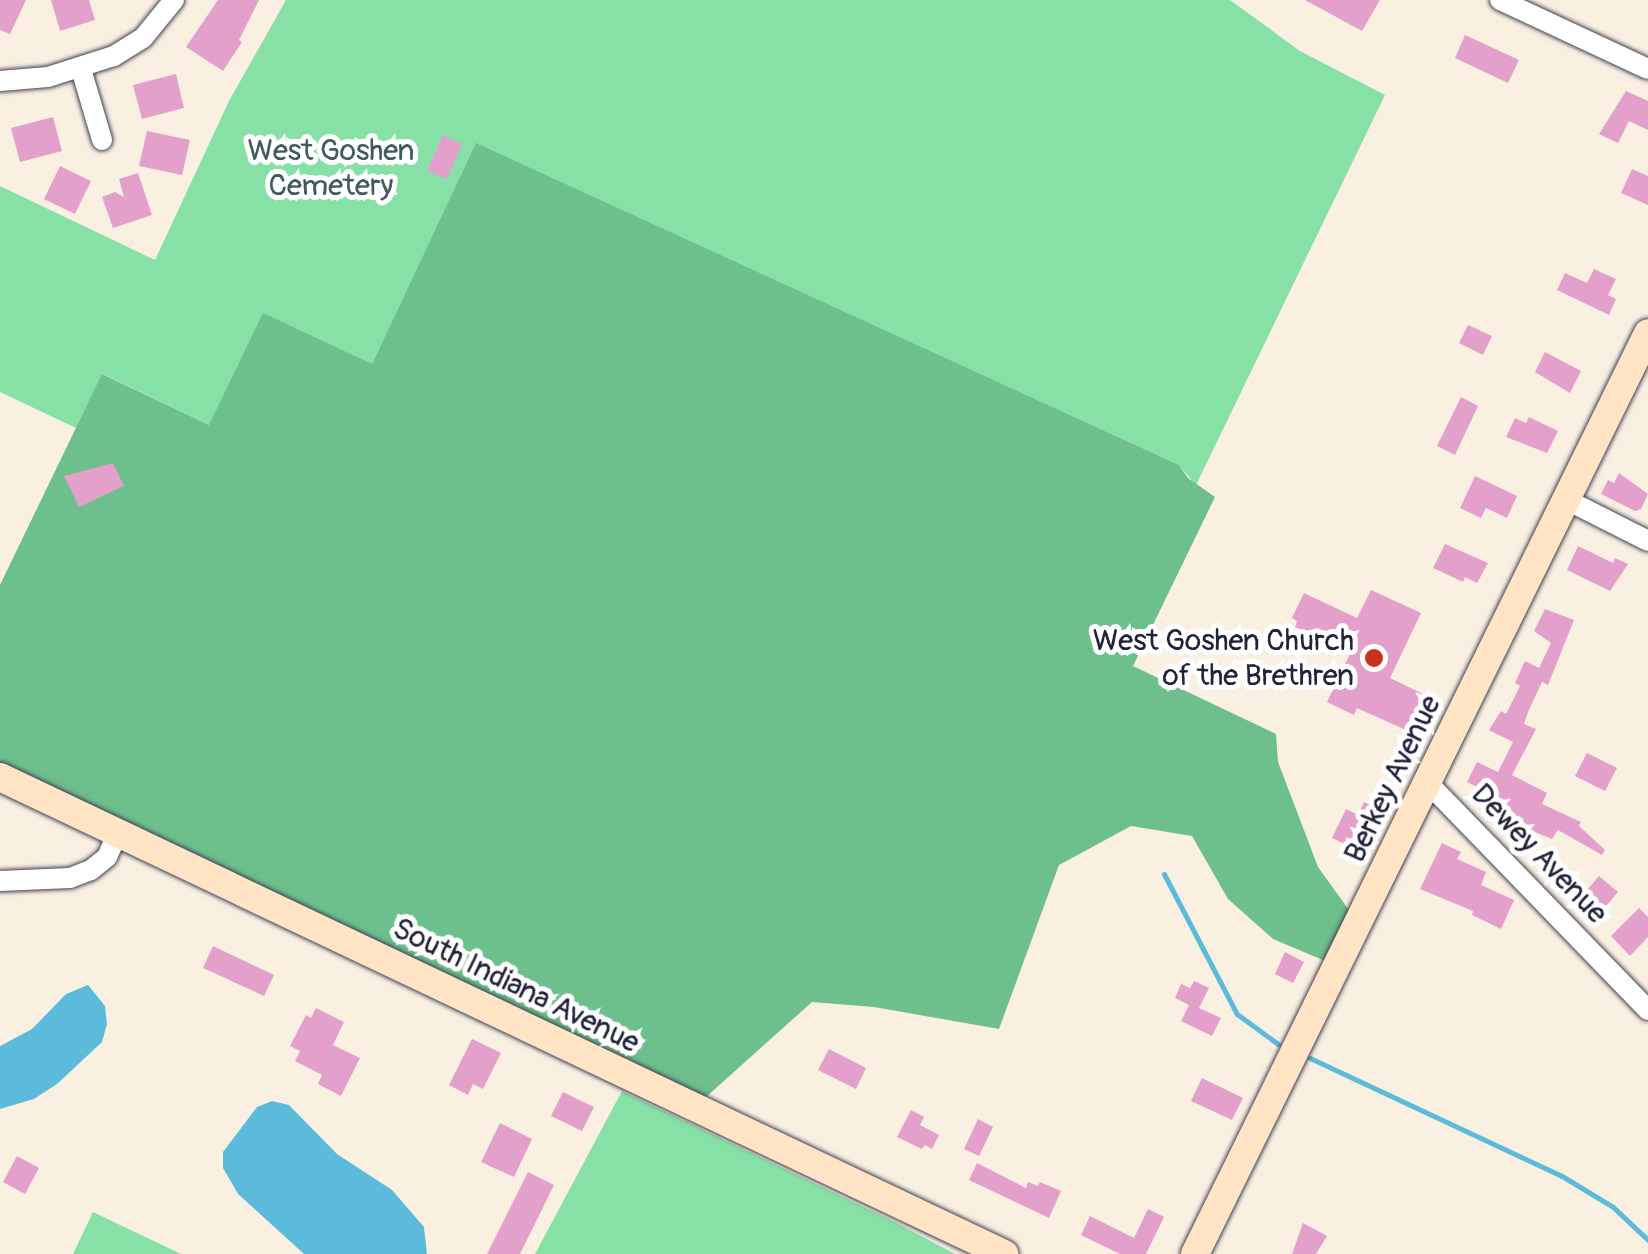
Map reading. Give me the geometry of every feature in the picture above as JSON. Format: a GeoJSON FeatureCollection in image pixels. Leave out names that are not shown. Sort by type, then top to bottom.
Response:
{"type":"FeatureCollection","features":[{"type":"Feature","properties":{"kind":"street"},"geometry":{"type":"LineString","coordinates":[[0,80],[81,69],[143,38],[174,0]]}},
{"type":"Feature","properties":{"kind":"street"},"geometry":{"type":"LineString","coordinates":[[1500,0],[1648,69]]}},
{"type":"Feature","properties":{"kind":"street"},"geometry":{"type":"LineString","coordinates":[[81,69],[102,140]]}},
{"type":"Feature","properties":{"kind":"street","name":"Berkey Avenue"},"geometry":{"type":"LineString","coordinates":[[1196,1254],[1648,333]]}},
{"type":"Feature","properties":{"kind":"street"},"geometry":{"type":"LineString","coordinates":[[1566,500],[1648,541]]}},
{"type":"Feature","properties":{"kind":"street","name":"South Indiana Avenue"},"geometry":{"type":"LineString","coordinates":[[0,777],[1004,1254]]}},
{"type":"Feature","properties":{"kind":"street","name":"Dewey Avenue"},"geometry":{"type":"LineString","coordinates":[[1428,782],[1648,1010]]}},
{"type":"Feature","properties":{"kind":"street"},"geometry":{"type":"LineString","coordinates":[[0,881],[70,878],[91,870],[107,856],[118,832]]}},
{"type":"Feature","properties":{"kind":"green space","name":"West Goshen Cemetery"},"geometry":{"type":"Polygon","coordinates":[[[286,0],[1230,0],[1300,51],[1385,95],[1196,485],[1179,465],[476,144],[372,364],[209,425],[103,374],[76,428],[0,392],[0,186],[155,260],[229,101],[286,0]]]}},
{"type":"Feature","properties":{"kind":"green space"},"geometry":{"type":"Polygon","coordinates":[[[476,143],[1179,465],[1188,478],[1215,497],[1133,666],[1276,734],[1278,762],[1318,867],[1354,917],[1330,963],[1273,939],[1228,899],[1192,836],[1131,826],[1059,865],[999,1029],[874,1007],[812,1002],[706,1097],[0,777],[0,585],[102,374],[209,425],[263,313],[372,364],[476,143]]]}},
{"type":"Feature","properties":{"kind":"green space"},"geometry":{"type":"Polygon","coordinates":[[[622,1091],[895,1222],[955,1254],[535,1254],[622,1091]]]}},
{"type":"Feature","properties":{"kind":"green space"},"geometry":{"type":"Polygon","coordinates":[[[93,1212],[181,1254],[73,1254],[93,1212]]]}},
{"type":"Feature","properties":{"kind":"water"},"geometry":{"type":"Polygon","coordinates":[[[88,985],[105,1006],[107,1024],[102,1042],[57,1084],[34,1099],[0,1109],[0,1046],[32,1029],[66,994],[88,985]]]}},
{"type":"Feature","properties":{"kind":"water"},"geometry":{"type":"Polygon","coordinates":[[[272,1101],[289,1105],[337,1154],[392,1190],[424,1227],[427,1254],[304,1254],[238,1194],[223,1168],[223,1152],[257,1107],[272,1101]]]}},
{"type":"Feature","properties":{"kind":"building"},"geometry":{"type":"Polygon","coordinates":[[[0,0],[26,0],[10,34],[0,30],[0,0]]]}},
{"type":"Feature","properties":{"kind":"building"},"geometry":{"type":"Polygon","coordinates":[[[51,0],[89,0],[95,20],[60,31],[51,0]]]}},
{"type":"Feature","properties":{"kind":"building"},"geometry":{"type":"Polygon","coordinates":[[[218,0],[259,0],[239,40],[242,42],[223,71],[186,47],[218,0]]]}},
{"type":"Feature","properties":{"kind":"building"},"geometry":{"type":"Polygon","coordinates":[[[1305,0],[1380,0],[1362,31],[1305,0]]]}},
{"type":"Feature","properties":{"kind":"building"},"geometry":{"type":"Polygon","coordinates":[[[1465,35],[1519,60],[1508,83],[1455,58],[1465,35]]]}},
{"type":"Feature","properties":{"kind":"building"},"geometry":{"type":"Polygon","coordinates":[[[176,74],[184,108],[142,119],[133,85],[176,74]]]}},
{"type":"Feature","properties":{"kind":"building"},"geometry":{"type":"Polygon","coordinates":[[[1626,91],[1648,101],[1648,130],[1629,121],[1618,143],[1599,134],[1626,91]]]}},
{"type":"Feature","properties":{"kind":"building"},"geometry":{"type":"Polygon","coordinates":[[[53,117],[62,151],[20,162],[11,128],[53,117]]]}},
{"type":"Feature","properties":{"kind":"building"},"geometry":{"type":"Polygon","coordinates":[[[147,131],[190,140],[182,175],[139,166],[147,131]]]}},
{"type":"Feature","properties":{"kind":"building"},"geometry":{"type":"Polygon","coordinates":[[[443,135],[462,144],[447,179],[427,171],[443,135]]]}},
{"type":"Feature","properties":{"kind":"building"},"geometry":{"type":"Polygon","coordinates":[[[60,166],[91,181],[75,214],[44,199],[60,166]]]}},
{"type":"Feature","properties":{"kind":"building"},"geometry":{"type":"Polygon","coordinates":[[[1632,169],[1648,176],[1648,205],[1621,193],[1632,169]]]}},
{"type":"Feature","properties":{"kind":"building"},"geometry":{"type":"Polygon","coordinates":[[[138,173],[152,215],[113,228],[102,197],[115,192],[124,197],[119,179],[138,173]]]}},
{"type":"Feature","properties":{"kind":"building"},"geometry":{"type":"Polygon","coordinates":[[[1594,269],[1616,279],[1608,295],[1616,299],[1609,315],[1557,290],[1565,273],[1587,283],[1594,269]]]}},
{"type":"Feature","properties":{"kind":"building"},"geometry":{"type":"Polygon","coordinates":[[[1468,325],[1492,336],[1483,355],[1459,343],[1468,325]]]}},
{"type":"Feature","properties":{"kind":"building"},"geometry":{"type":"Polygon","coordinates":[[[1545,352],[1581,371],[1570,393],[1535,372],[1545,352]]]}},
{"type":"Feature","properties":{"kind":"building"},"geometry":{"type":"Polygon","coordinates":[[[1461,397],[1478,406],[1455,455],[1437,446],[1461,397]]]}},
{"type":"Feature","properties":{"kind":"building"},"geometry":{"type":"Polygon","coordinates":[[[1529,417],[1558,431],[1547,453],[1506,437],[1515,418],[1526,423],[1529,417]]]}},
{"type":"Feature","properties":{"kind":"building"},"geometry":{"type":"Polygon","coordinates":[[[113,463],[124,486],[79,507],[64,476],[113,463]]]}},
{"type":"Feature","properties":{"kind":"building"},"geometry":{"type":"Polygon","coordinates":[[[1619,473],[1648,494],[1641,509],[1635,511],[1601,494],[1608,480],[1614,483],[1619,473]]]}},
{"type":"Feature","properties":{"kind":"building"},"geometry":{"type":"Polygon","coordinates":[[[1475,476],[1517,496],[1507,518],[1486,508],[1481,518],[1460,508],[1475,476]]]}},
{"type":"Feature","properties":{"kind":"building"},"geometry":{"type":"Polygon","coordinates":[[[1445,544],[1488,563],[1477,583],[1465,577],[1463,582],[1433,568],[1445,544]]]}},
{"type":"Feature","properties":{"kind":"building"},"geometry":{"type":"Polygon","coordinates":[[[1578,546],[1613,563],[1615,558],[1628,564],[1610,591],[1567,570],[1578,546]]]}},
{"type":"Feature","properties":{"kind":"building","name":"West Goshen Church of the Brethren"},"geometry":{"type":"Polygon","coordinates":[[[1371,590],[1421,613],[1390,678],[1425,695],[1408,731],[1357,708],[1354,715],[1327,702],[1352,650],[1295,627],[1297,621],[1292,618],[1304,593],[1357,618],[1371,590]]]}},
{"type":"Feature","properties":{"kind":"building"},"geometry":{"type":"Polygon","coordinates":[[[1545,609],[1574,620],[1548,685],[1542,682],[1528,712],[1524,724],[1536,729],[1512,775],[1547,793],[1542,804],[1581,822],[1579,826],[1605,850],[1602,855],[1558,830],[1552,839],[1505,820],[1507,809],[1477,793],[1479,788],[1467,782],[1477,762],[1498,772],[1513,742],[1489,730],[1501,711],[1506,714],[1520,686],[1515,683],[1525,661],[1539,668],[1551,643],[1534,631],[1545,609]]]}},
{"type":"Feature","properties":{"kind":"building"},"geometry":{"type":"Polygon","coordinates":[[[1587,753],[1617,768],[1605,791],[1575,776],[1587,753]]]}},
{"type":"Feature","properties":{"kind":"building"},"geometry":{"type":"Polygon","coordinates":[[[1364,802],[1387,813],[1367,855],[1332,838],[1346,809],[1358,815],[1364,802]]]}},
{"type":"Feature","properties":{"kind":"building"},"geometry":{"type":"Polygon","coordinates":[[[1442,843],[1461,852],[1457,859],[1486,872],[1481,885],[1514,900],[1501,929],[1472,915],[1473,911],[1420,889],[1442,843]]]}},
{"type":"Feature","properties":{"kind":"building"},"geometry":{"type":"Polygon","coordinates":[[[1599,876],[1618,892],[1601,912],[1582,896],[1599,876]]]}},
{"type":"Feature","properties":{"kind":"building"},"geometry":{"type":"Polygon","coordinates":[[[1639,908],[1648,917],[1648,937],[1630,956],[1611,936],[1639,908]]]}},
{"type":"Feature","properties":{"kind":"building"},"geometry":{"type":"Polygon","coordinates":[[[213,946],[274,975],[264,996],[203,968],[213,946]]]}},
{"type":"Feature","properties":{"kind":"building"},"geometry":{"type":"Polygon","coordinates":[[[1285,952],[1304,962],[1293,983],[1275,974],[1285,952]]]}},
{"type":"Feature","properties":{"kind":"building"},"geometry":{"type":"Polygon","coordinates":[[[1194,981],[1209,988],[1199,1008],[1221,1018],[1212,1036],[1181,1021],[1189,1005],[1175,998],[1181,984],[1190,988],[1194,981]]]}},
{"type":"Feature","properties":{"kind":"building"},"geometry":{"type":"Polygon","coordinates":[[[316,1008],[344,1022],[333,1045],[360,1058],[341,1096],[318,1084],[322,1075],[295,1061],[300,1051],[290,1046],[306,1015],[311,1018],[316,1008]]]}},
{"type":"Feature","properties":{"kind":"building"},"geometry":{"type":"Polygon","coordinates":[[[472,1039],[501,1053],[483,1089],[473,1084],[468,1095],[449,1085],[472,1039]]]}},
{"type":"Feature","properties":{"kind":"building"},"geometry":{"type":"Polygon","coordinates":[[[829,1049],[866,1068],[856,1089],[818,1070],[829,1049]]]}},
{"type":"Feature","properties":{"kind":"building"},"geometry":{"type":"Polygon","coordinates":[[[1202,1078],[1243,1098],[1232,1120],[1191,1101],[1202,1078]]]}},
{"type":"Feature","properties":{"kind":"building"},"geometry":{"type":"Polygon","coordinates":[[[563,1092],[594,1107],[582,1131],[551,1116],[563,1092]]]}},
{"type":"Feature","properties":{"kind":"building"},"geometry":{"type":"Polygon","coordinates":[[[911,1110],[924,1117],[920,1125],[939,1135],[932,1149],[925,1145],[922,1149],[897,1137],[911,1110]]]}},
{"type":"Feature","properties":{"kind":"building"},"geometry":{"type":"Polygon","coordinates":[[[978,1119],[993,1127],[979,1156],[964,1149],[978,1119]]]}},
{"type":"Feature","properties":{"kind":"building"},"geometry":{"type":"Polygon","coordinates":[[[500,1123],[532,1139],[514,1177],[481,1162],[500,1123]]]}},
{"type":"Feature","properties":{"kind":"building"},"geometry":{"type":"Polygon","coordinates":[[[17,1156],[39,1168],[25,1194],[3,1182],[17,1156]]]}},
{"type":"Feature","properties":{"kind":"building"},"geometry":{"type":"Polygon","coordinates":[[[977,1163],[1026,1188],[1028,1182],[1038,1186],[1040,1182],[1061,1191],[1049,1218],[969,1180],[977,1163]]]}},
{"type":"Feature","properties":{"kind":"building"},"geometry":{"type":"Polygon","coordinates":[[[528,1172],[554,1185],[520,1254],[487,1254],[528,1172]]]}},
{"type":"Feature","properties":{"kind":"building"},"geometry":{"type":"Polygon","coordinates":[[[1148,1209],[1164,1217],[1146,1254],[1120,1254],[1081,1235],[1090,1216],[1134,1238],[1148,1209]]]}},
{"type":"Feature","properties":{"kind":"building"},"geometry":{"type":"Polygon","coordinates":[[[1303,1223],[1327,1236],[1316,1254],[1292,1254],[1303,1223]]]}},
{"type":"Feature","properties":{"kind":"waterway"},"geometry":{"type":"LineString","coordinates":[[1164,874],[1237,1014],[1278,1044]]}},
{"type":"Feature","properties":{"kind":"waterway"},"geometry":{"type":"LineString","coordinates":[[1310,1058],[1562,1176],[1613,1207],[1648,1240]]}},
{"type":"Feature","properties":{"kind":"place","name":"West Goshen Church of the Brethren"},"geometry":{"type":"Point","coordinates":[1374,658]}}]}
